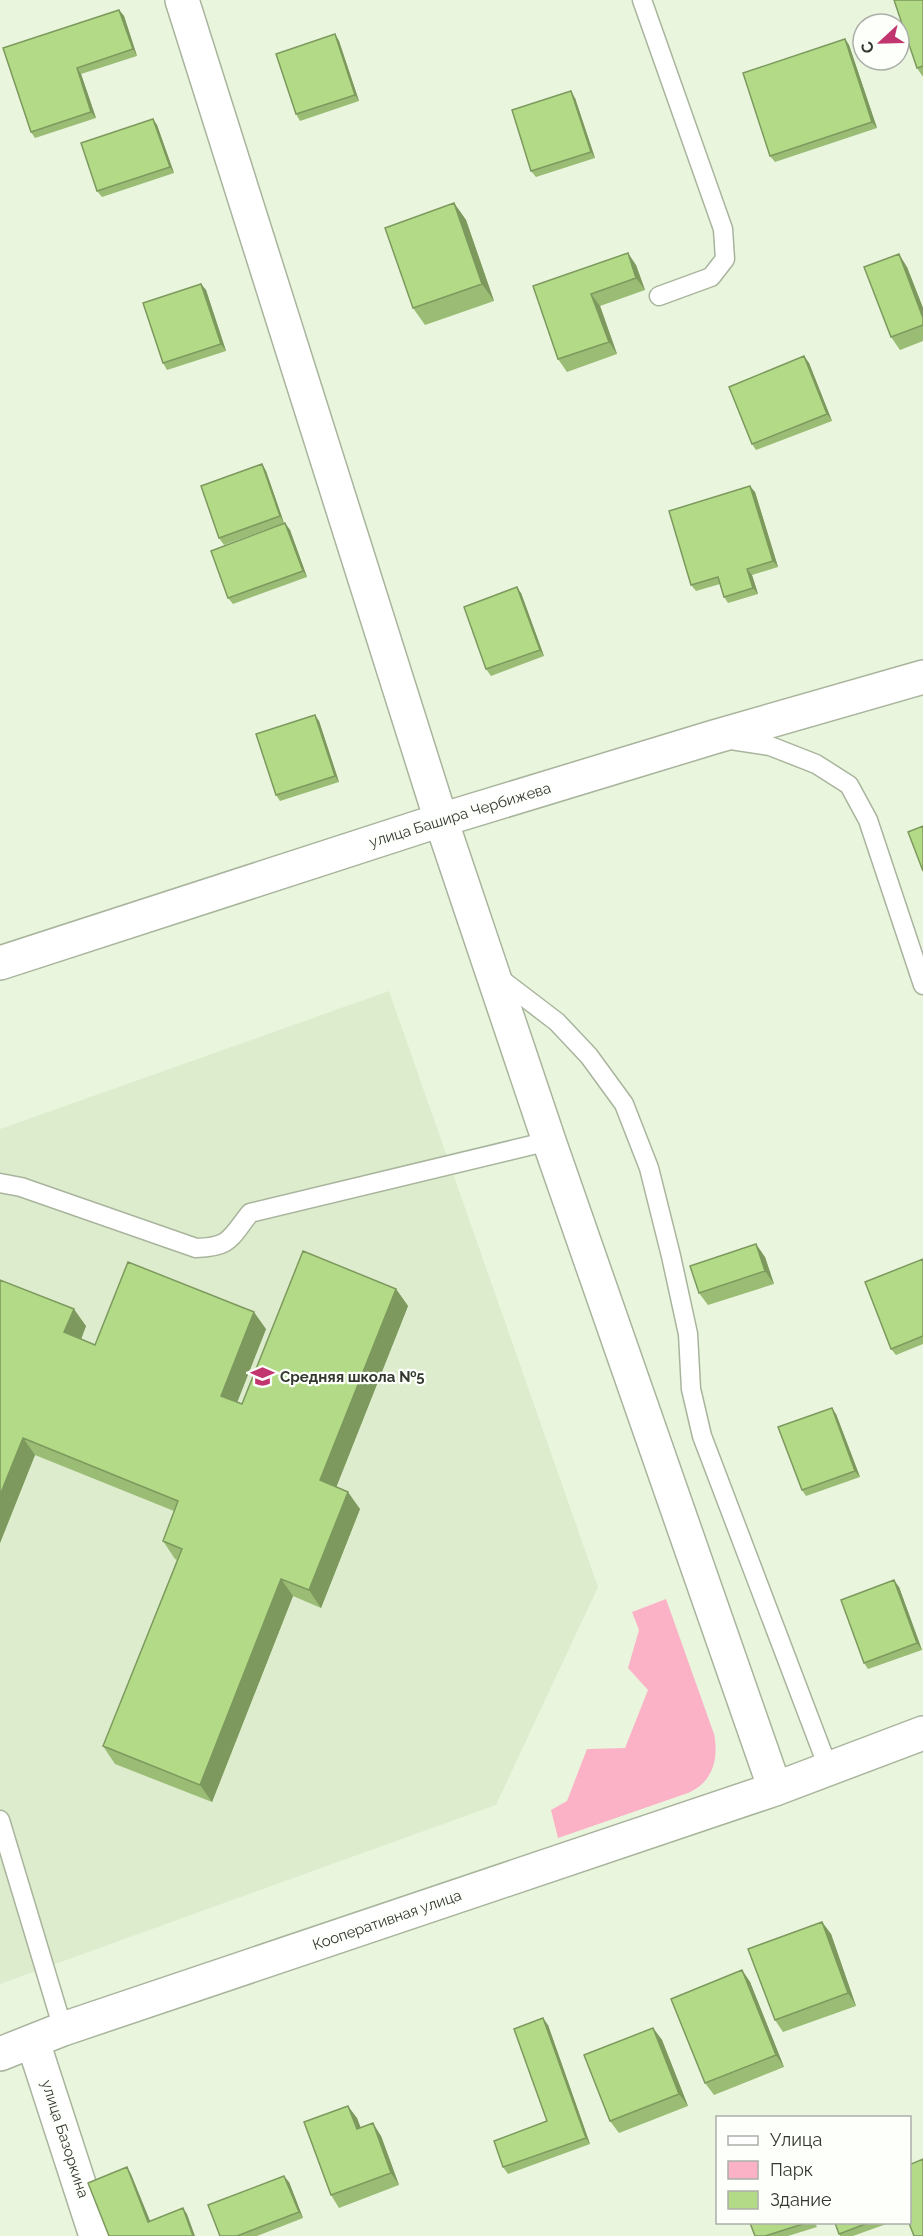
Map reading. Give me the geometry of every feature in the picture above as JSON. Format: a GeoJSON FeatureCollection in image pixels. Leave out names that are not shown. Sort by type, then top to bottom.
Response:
{"type":"FeatureCollection","features":[{"type":"Feature","properties":{"kind":"street"},"geometry":{"type":"LineString","coordinates":[[182,0],[441,820],[549,1141],[775,1789]]}},
{"type":"Feature","properties":{"kind":"street","name":"улица Башира Чербижева"},"geometry":{"type":"LineString","coordinates":[[0,963],[441,820],[714,737],[923,677]]}},
{"type":"Feature","properties":{"kind":"street","name":"Кооперативная улица"},"geometry":{"type":"LineString","coordinates":[[0,2054],[63,2029],[775,1789],[923,1733]]}},
{"type":"Feature","properties":{"kind":"street","name":"улица Базоркина"},"geometry":{"type":"LineString","coordinates":[[33,2042],[96,2236]]}},
{"type":"Feature","properties":{"kind":"lane"},"geometry":{"type":"LineString","coordinates":[[642,0],[723,229],[725,259],[711,277],[659,296]]}},
{"type":"Feature","properties":{"kind":"lane"},"geometry":{"type":"LineString","coordinates":[[714,737],[770,746],[816,764],[849,785],[868,820],[923,985]]}},
{"type":"Feature","properties":{"kind":"lane"},"geometry":{"type":"LineString","coordinates":[[493,973],[557,1022],[589,1056],[624,1104],[649,1168],[671,1256],[688,1334],[691,1389],[702,1436],[829,1770]]}},
{"type":"Feature","properties":{"kind":"lane"},"geometry":{"type":"LineString","coordinates":[[0,1183],[21,1187],[196,1248],[213,1247],[230,1240],[250,1213],[549,1141]]}},
{"type":"Feature","properties":{"kind":"lane"},"geometry":{"type":"LineString","coordinates":[[0,1820],[63,2029]]}},
{"type":"Feature","properties":{"kind":"shaded area","name":"Средняя школа №5"},"geometry":{"type":"Polygon","coordinates":[[[389,991],[598,1587],[496,1805],[0,1984],[0,1129],[389,991]]]}},
{"type":"Feature","properties":{"kind":"green space"},"geometry":{"type":"Polygon","coordinates":[[[666,1599],[714,1734],[715,1761],[709,1776],[688,1793],[558,1838],[551,1810],[567,1801],[587,1749],[625,1748],[648,1690],[628,1668],[639,1630],[632,1612],[666,1599]]]}},
{"type":"Feature","properties":{"kind":"building"},"geometry":{"type":"Polygon","coordinates":[[[894,0],[923,0],[923,66],[917,68],[911,50],[911,12],[898,12],[894,0]]]}},
{"type":"Feature","properties":{"kind":"building"},"geometry":{"type":"Polygon","coordinates":[[[119,10],[133,49],[77,68],[91,112],[31,132],[3,48],[119,10]]]}},
{"type":"Feature","properties":{"kind":"building"},"geometry":{"type":"Polygon","coordinates":[[[335,34],[355,95],[296,114],[276,54],[335,34]]]}},
{"type":"Feature","properties":{"kind":"building"},"geometry":{"type":"Polygon","coordinates":[[[845,39],[851,57],[851,72],[856,72],[872,122],[770,156],[743,73],[845,39]]]}},
{"type":"Feature","properties":{"kind":"building"},"geometry":{"type":"Polygon","coordinates":[[[571,91],[591,152],[531,171],[512,110],[571,91]]]}},
{"type":"Feature","properties":{"kind":"building"},"geometry":{"type":"Polygon","coordinates":[[[153,119],[170,167],[97,191],[81,143],[153,119]]]}},
{"type":"Feature","properties":{"kind":"building"},"geometry":{"type":"Polygon","coordinates":[[[454,203],[482,284],[413,308],[385,228],[454,203]]]}},
{"type":"Feature","properties":{"kind":"building"},"geometry":{"type":"Polygon","coordinates":[[[628,253],[636,278],[591,294],[609,342],[558,359],[533,286],[628,253]]]}},
{"type":"Feature","properties":{"kind":"building"},"geometry":{"type":"Polygon","coordinates":[[[899,254],[923,318],[923,325],[891,337],[864,267],[899,254]]]}},
{"type":"Feature","properties":{"kind":"building"},"geometry":{"type":"Polygon","coordinates":[[[201,284],[221,344],[163,363],[143,303],[201,284]]]}},
{"type":"Feature","properties":{"kind":"building"},"geometry":{"type":"Polygon","coordinates":[[[804,356],[827,414],[752,444],[729,387],[804,356]]]}},
{"type":"Feature","properties":{"kind":"building"},"geometry":{"type":"Polygon","coordinates":[[[262,464],[280,516],[219,538],[201,486],[262,464]]]}},
{"type":"Feature","properties":{"kind":"building"},"geometry":{"type":"Polygon","coordinates":[[[750,486],[773,561],[747,569],[753,588],[724,597],[718,577],[691,585],[669,511],[750,486]]]}},
{"type":"Feature","properties":{"kind":"building"},"geometry":{"type":"Polygon","coordinates":[[[285,523],[303,571],[228,598],[211,551],[285,523]]]}},
{"type":"Feature","properties":{"kind":"building"},"geometry":{"type":"Polygon","coordinates":[[[517,587],[540,650],[486,669],[464,607],[517,587]]]}},
{"type":"Feature","properties":{"kind":"building"},"geometry":{"type":"Polygon","coordinates":[[[315,715],[335,776],[276,795],[256,734],[315,715]]]}},
{"type":"Feature","properties":{"kind":"building"},"geometry":{"type":"Polygon","coordinates":[[[923,826],[923,871],[908,832],[923,826]]]}},
{"type":"Feature","properties":{"kind":"building"},"geometry":{"type":"Polygon","coordinates":[[[756,1244],[765,1271],[699,1293],[690,1266],[756,1244]]]}},
{"type":"Feature","properties":{"kind":"building"},"geometry":{"type":"Polygon","coordinates":[[[303,1251],[396,1289],[320,1480],[348,1492],[309,1590],[281,1579],[200,1785],[103,1746],[182,1549],[163,1541],[178,1501],[23,1438],[0,1495],[0,1280],[74,1309],[64,1332],[95,1345],[128,1262],[254,1312],[221,1396],[242,1404],[303,1251]]]}},
{"type":"Feature","properties":{"kind":"building"},"geometry":{"type":"Polygon","coordinates":[[[923,1259],[923,1336],[891,1349],[865,1282],[923,1259]]]}},
{"type":"Feature","properties":{"kind":"building"},"geometry":{"type":"Polygon","coordinates":[[[832,1408],[855,1471],[802,1490],[778,1427],[832,1408]]]}},
{"type":"Feature","properties":{"kind":"building"},"geometry":{"type":"Polygon","coordinates":[[[894,1580],[917,1643],[864,1663],[841,1600],[894,1580]]]}},
{"type":"Feature","properties":{"kind":"building"},"geometry":{"type":"Polygon","coordinates":[[[822,1922],[848,1993],[775,2020],[748,1949],[822,1922]]]}},
{"type":"Feature","properties":{"kind":"building"},"geometry":{"type":"Polygon","coordinates":[[[742,1970],[776,2055],[705,2083],[671,1999],[742,1970]]]}},
{"type":"Feature","properties":{"kind":"building"},"geometry":{"type":"Polygon","coordinates":[[[543,2018],[586,2138],[503,2167],[494,2141],[547,2121],[514,2029],[543,2018]]]}},
{"type":"Feature","properties":{"kind":"building"},"geometry":{"type":"Polygon","coordinates":[[[653,2028],[679,2094],[610,2121],[584,2055],[653,2028]]]}},
{"type":"Feature","properties":{"kind":"building"},"geometry":{"type":"Polygon","coordinates":[[[348,2106],[357,2129],[373,2123],[391,2173],[331,2195],[304,2122],[348,2106]]]}},
{"type":"Feature","properties":{"kind":"building"},"geometry":{"type":"Polygon","coordinates":[[[923,2159],[923,2236],[914,2236],[909,2224],[911,2164],[923,2159]]]}},
{"type":"Feature","properties":{"kind":"building"},"geometry":{"type":"Polygon","coordinates":[[[127,2167],[148,2222],[183,2208],[193,2236],[109,2236],[88,2183],[127,2167]]]}},
{"type":"Feature","properties":{"kind":"building"},"geometry":{"type":"Polygon","coordinates":[[[284,2176],[299,2212],[237,2236],[220,2236],[208,2205],[284,2176]]]}},
{"type":"Feature","properties":{"kind":"building"},"geometry":{"type":"Polygon","coordinates":[[[750,2224],[803,2224],[765,2236],[755,2236],[750,2224]]]}},
{"type":"Feature","properties":{"kind":"building"},"geometry":{"type":"Polygon","coordinates":[[[835,2224],[865,2224],[839,2234],[835,2224]]]}},
{"type":"Feature","properties":{"kind":"place","name":"Средняя школа №5"},"geometry":{"type":"Point","coordinates":[262,1377]}}]}
